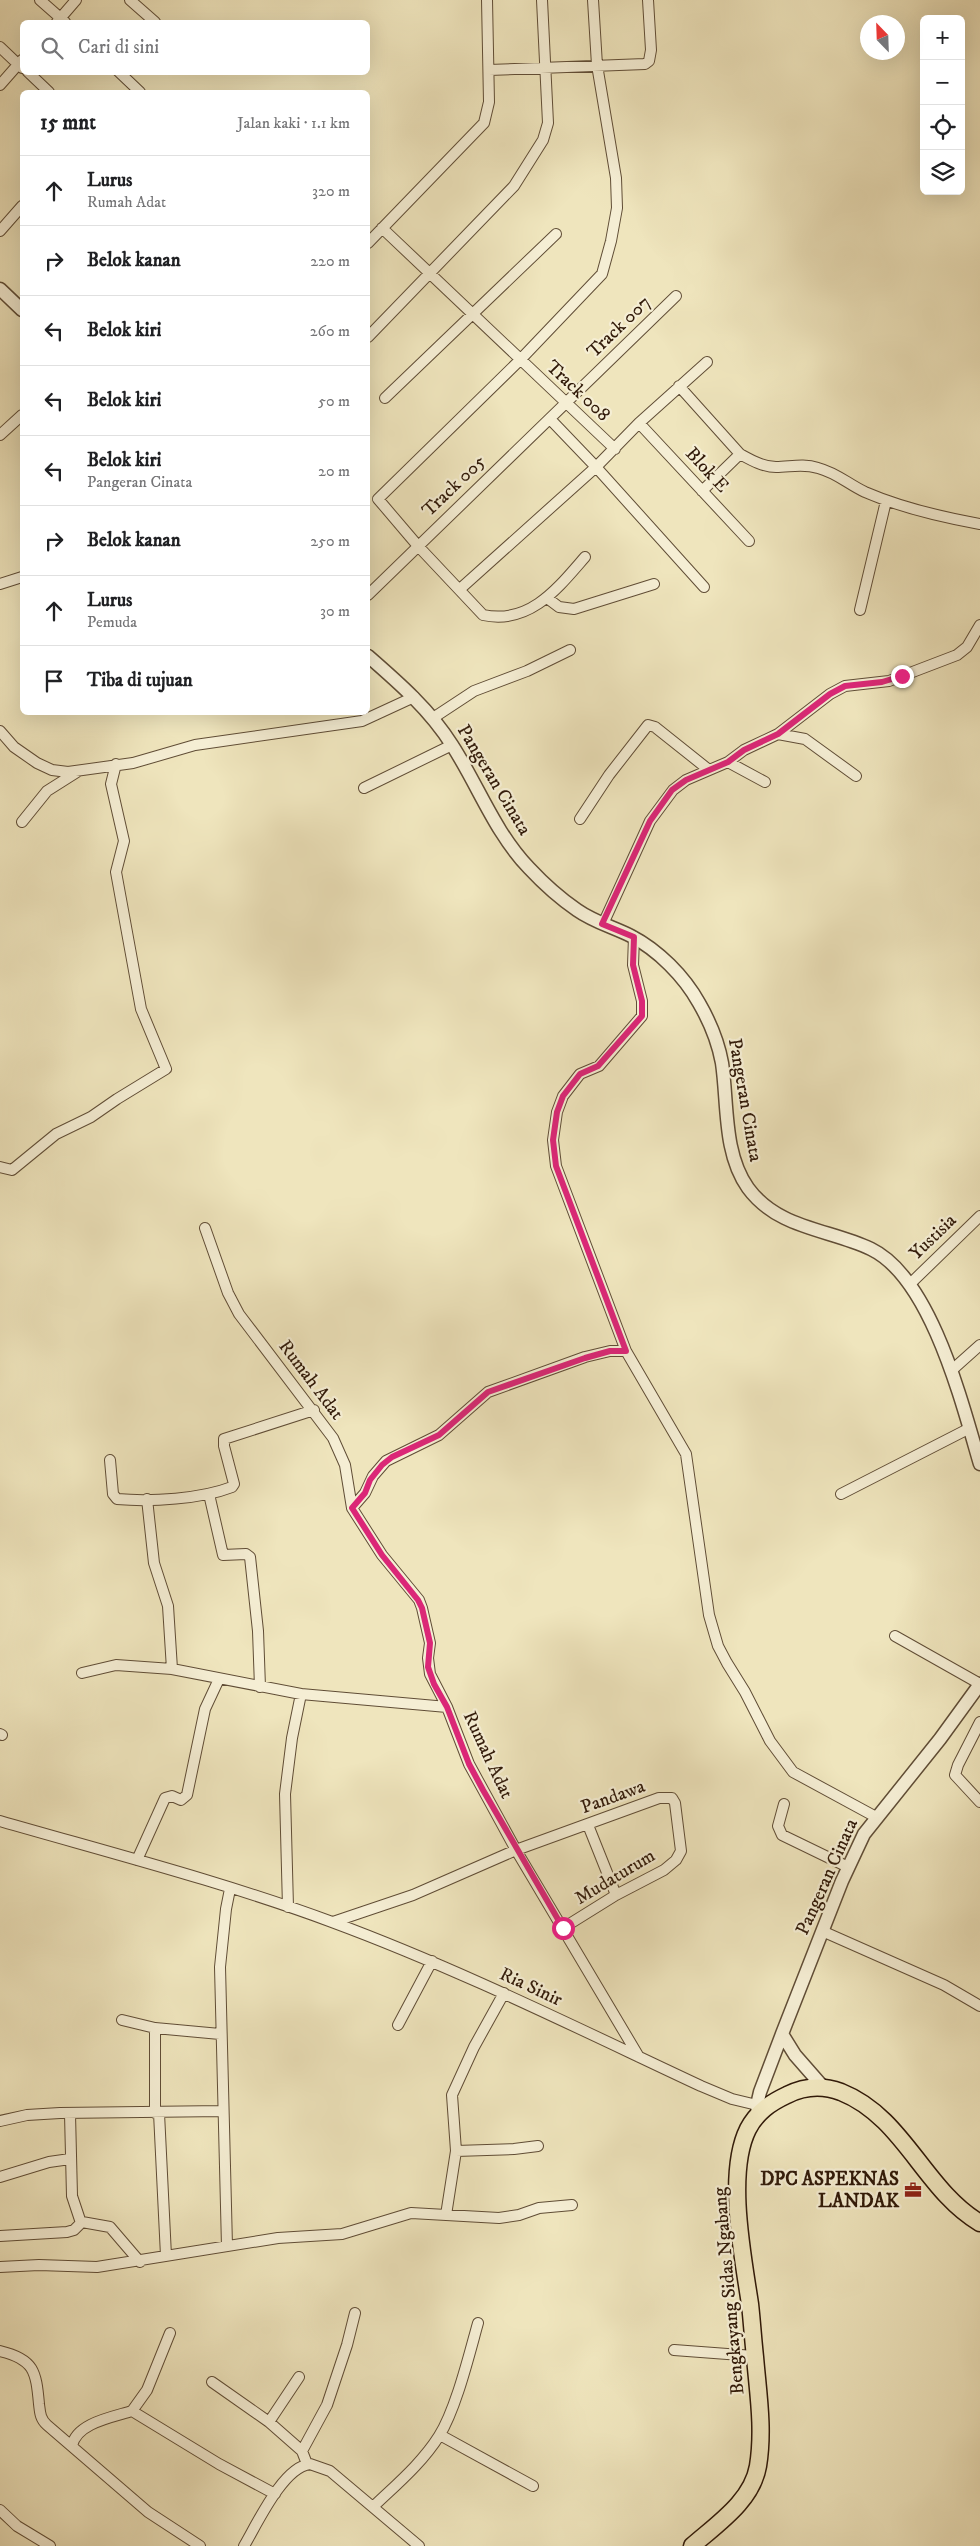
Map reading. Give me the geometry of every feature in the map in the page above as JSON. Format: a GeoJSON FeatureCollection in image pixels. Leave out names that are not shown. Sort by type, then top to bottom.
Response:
{"type":"FeatureCollection","features":[{"type":"Feature","properties":{"kind":"highway"},"geometry":{"type":"LineString","coordinates":[[758,2109],[804,2088],[823,2087],[841,2092],[862,2103],[880,2116],[955,2203],[980,2223]]}},
{"type":"Feature","properties":{"kind":"highway","name":"Bengkayang Sidas Ngabang"},"geometry":{"type":"LineString","coordinates":[[692,2546],[739,2503],[758,2468],[760,2406],[741,2245],[738,2187],[742,2144],[758,2109]]}},
{"type":"Feature","properties":{"kind":"street"},"geometry":{"type":"LineString","coordinates":[[40,0],[60,20]]}},
{"type":"Feature","properties":{"kind":"street"},"geometry":{"type":"LineString","coordinates":[[62,20],[76,0]]}},
{"type":"Feature","properties":{"kind":"street"},"geometry":{"type":"LineString","coordinates":[[130,0],[153,20]]}},
{"type":"Feature","properties":{"kind":"street"},"geometry":{"type":"LineString","coordinates":[[370,241],[484,123],[488,113],[487,0]]}},
{"type":"Feature","properties":{"kind":"street"},"geometry":{"type":"LineString","coordinates":[[370,335],[514,186],[543,140],[548,123],[542,0]]}},
{"type":"Feature","properties":{"kind":"street"},"geometry":{"type":"LineString","coordinates":[[585,557],[548,598],[529,610],[511,615],[493,616],[483,614],[373,500],[520,360],[602,274],[617,208],[616,178],[597,65],[594,0]]}},
{"type":"Feature","properties":{"kind":"street"},"geometry":{"type":"LineString","coordinates":[[488,70],[640,65],[648,62],[651,50],[648,0]]}},
{"type":"Feature","properties":{"kind":"street"},"geometry":{"type":"LineString","coordinates":[[0,48],[20,63]]}},
{"type":"Feature","properties":{"kind":"street"},"geometry":{"type":"LineString","coordinates":[[0,84],[20,65]]}},
{"type":"Feature","properties":{"kind":"street"},"geometry":{"type":"LineString","coordinates":[[31,75],[47,90]]}},
{"type":"Feature","properties":{"kind":"street"},"geometry":{"type":"LineString","coordinates":[[122,75],[138,90]]}},
{"type":"Feature","properties":{"kind":"street"},"geometry":{"type":"LineString","coordinates":[[0,231],[20,208]]}},
{"type":"Feature","properties":{"kind":"street","name":"Track 008"},"geometry":{"type":"LineString","coordinates":[[382,228],[431,273],[565,404],[615,449],[460,589]]}},
{"type":"Feature","properties":{"kind":"street"},"geometry":{"type":"LineString","coordinates":[[386,398],[556,234]]}},
{"type":"Feature","properties":{"kind":"street"},"geometry":{"type":"LineString","coordinates":[[0,289],[20,308]]}},
{"type":"Feature","properties":{"kind":"street","name":"Track 007"},"geometry":{"type":"LineString","coordinates":[[565,404],[676,296]]}},
{"type":"Feature","properties":{"kind":"street"},"geometry":{"type":"LineString","coordinates":[[615,449],[639,423],[707,362]]}},
{"type":"Feature","properties":{"kind":"street"},"geometry":{"type":"LineString","coordinates":[[679,386],[740,454],[771,467],[805,465],[820,468],[840,476],[859,489],[886,500],[946,518],[980,524]]}},
{"type":"Feature","properties":{"kind":"street","name":"Track 005"},"geometry":{"type":"LineString","coordinates":[[370,592],[565,404]]}},
{"type":"Feature","properties":{"kind":"street"},"geometry":{"type":"LineString","coordinates":[[0,435],[20,418]]}},
{"type":"Feature","properties":{"kind":"street"},"geometry":{"type":"LineString","coordinates":[[550,419],[704,587]]}},
{"type":"Feature","properties":{"kind":"street","name":"Blok E"},"geometry":{"type":"LineString","coordinates":[[639,423],[749,541]]}},
{"type":"Feature","properties":{"kind":"street"},"geometry":{"type":"LineString","coordinates":[[702,491],[740,454]]}},
{"type":"Feature","properties":{"kind":"street"},"geometry":{"type":"LineString","coordinates":[[860,610],[886,500]]}},
{"type":"Feature","properties":{"kind":"street"},"geometry":{"type":"LineString","coordinates":[[0,584],[20,579]]}},
{"type":"Feature","properties":{"kind":"street"},"geometry":{"type":"LineString","coordinates":[[548,598],[559,607],[574,609],[654,584]]}},
{"type":"Feature","properties":{"kind":"street"},"geometry":{"type":"LineString","coordinates":[[602,924],[650,821],[660,804],[686,780],[728,762],[744,750],[778,734],[830,694],[854,683],[889,681],[957,654],[968,647],[980,625]]}},
{"type":"Feature","properties":{"kind":"street"},"geometry":{"type":"LineString","coordinates":[[433,718],[474,691],[527,671],[570,650]]}},
{"type":"Feature","properties":{"kind":"street","name":"Pangeran Cinata"},"geometry":{"type":"LineString","coordinates":[[370,658],[414,697],[433,718],[452,745],[501,829],[529,868],[578,911],[602,924],[634,937],[664,960],[686,983],[707,1018],[716,1038],[722,1061],[733,1154],[739,1173],[749,1189],[776,1214],[810,1230],[851,1240],[887,1258],[899,1269],[910,1284],[952,1370],[980,1464]]}},
{"type":"Feature","properties":{"kind":"street"},"geometry":{"type":"LineString","coordinates":[[0,730],[14,747],[36,763],[59,772],[80,771],[116,764],[133,763],[194,744],[362,720],[414,697]]}},
{"type":"Feature","properties":{"kind":"street"},"geometry":{"type":"LineString","coordinates":[[580,819],[609,775],[648,725],[655,727],[709,770]]}},
{"type":"Feature","properties":{"kind":"street"},"geometry":{"type":"LineString","coordinates":[[778,734],[805,739],[856,776]]}},
{"type":"Feature","properties":{"kind":"street"},"geometry":{"type":"LineString","coordinates":[[364,788],[452,745]]}},
{"type":"Feature","properties":{"kind":"street"},"geometry":{"type":"LineString","coordinates":[[728,762],[765,782]]}},
{"type":"Feature","properties":{"kind":"street"},"geometry":{"type":"LineString","coordinates":[[0,1167],[12,1170],[56,1134],[91,1118],[117,1099],[163,1073],[166,1066],[156,1048],[138,998],[116,872],[124,840],[112,784],[116,764]]}},
{"type":"Feature","properties":{"kind":"street"},"geometry":{"type":"LineString","coordinates":[[22,822],[47,791],[80,771]]}},
{"type":"Feature","properties":{"kind":"street"},"geometry":{"type":"LineString","coordinates":[[634,937],[633,965],[642,1001],[642,1016],[598,1066],[574,1079],[559,1103],[553,1140],[556,1166],[626,1351],[686,1454],[710,1615],[722,1655],[770,1742],[793,1772],[876,1817]]}},
{"type":"Feature","properties":{"kind":"street","name":"Yustisia"},"geometry":{"type":"LineString","coordinates":[[910,1284],[980,1216]]}},
{"type":"Feature","properties":{"kind":"street","name":"Rumah Adat"},"geometry":{"type":"LineString","coordinates":[[204,1228],[228,1293],[239,1314],[314,1410],[342,1456],[352,1508],[382,1555],[415,1593],[422,1608],[430,1643],[430,1674],[447,1707],[469,1764],[516,1850],[639,2057]]}},
{"type":"Feature","properties":{"kind":"street"},"geometry":{"type":"LineString","coordinates":[[952,1370],[980,1345]]}},
{"type":"Feature","properties":{"kind":"street"},"geometry":{"type":"LineString","coordinates":[[352,1508],[365,1493],[370,1480],[382,1465],[392,1457],[439,1435],[488,1392],[585,1358],[610,1351],[626,1351]]}},
{"type":"Feature","properties":{"kind":"street"},"geometry":{"type":"LineString","coordinates":[[110,1460],[115,1497],[121,1499],[147,1499],[209,1494],[232,1487],[234,1484],[224,1446],[224,1438],[314,1410]]}},
{"type":"Feature","properties":{"kind":"street"},"geometry":{"type":"LineString","coordinates":[[841,1494],[970,1428]]}},
{"type":"Feature","properties":{"kind":"street"},"geometry":{"type":"LineString","coordinates":[[209,1494],[223,1554],[246,1554],[250,1557],[258,1631],[260,1687]]}},
{"type":"Feature","properties":{"kind":"street"},"geometry":{"type":"LineString","coordinates":[[147,1499],[154,1562],[168,1606],[172,1669]]}},
{"type":"Feature","properties":{"kind":"street"},"geometry":{"type":"LineString","coordinates":[[895,1636],[980,1684]]}},
{"type":"Feature","properties":{"kind":"street"},"geometry":{"type":"LineString","coordinates":[[82,1673],[116,1665],[172,1669],[301,1694],[447,1707]]}},
{"type":"Feature","properties":{"kind":"street"},"geometry":{"type":"LineString","coordinates":[[136,1860],[166,1796],[181,1800],[187,1795],[205,1709],[219,1678]]}},
{"type":"Feature","properties":{"kind":"street","name":"Pangeran Cinata"},"geometry":{"type":"LineString","coordinates":[[758,2109],[782,2034],[822,1931],[864,1834],[935,1746],[980,1684]]}},
{"type":"Feature","properties":{"kind":"street"},"geometry":{"type":"LineString","coordinates":[[288,1907],[285,1794],[292,1738],[301,1694]]}},
{"type":"Feature","properties":{"kind":"street"},"geometry":{"type":"LineString","coordinates":[[980,1722],[958,1765],[955,1775],[980,1802]]}},
{"type":"Feature","properties":{"kind":"street","name":"Pandawa"},"geometry":{"type":"LineString","coordinates":[[333,1922],[413,1895],[516,1850],[659,1798],[670,1798],[675,1803],[681,1850]]}},
{"type":"Feature","properties":{"kind":"street"},"geometry":{"type":"LineString","coordinates":[[784,1804],[778,1826],[782,1835],[848,1868]]}},
{"type":"Feature","properties":{"kind":"street","name":"Ria Sinir"},"geometry":{"type":"LineString","coordinates":[[0,1821],[136,1860],[333,1922],[432,1961],[639,2057],[758,2109]]}},
{"type":"Feature","properties":{"kind":"street"},"geometry":{"type":"LineString","coordinates":[[588,1825],[616,1895]]}},
{"type":"Feature","properties":{"kind":"street","name":"Mudaturum"},"geometry":{"type":"LineString","coordinates":[[563,1928],[616,1895],[664,1870],[676,1860],[681,1850]]}},
{"type":"Feature","properties":{"kind":"street"},"geometry":{"type":"LineString","coordinates":[[227,2246],[220,2034],[220,1967],[230,1889]]}},
{"type":"Feature","properties":{"kind":"street"},"geometry":{"type":"LineString","coordinates":[[822,1931],[944,1986],[980,2006]]}},
{"type":"Feature","properties":{"kind":"street"},"geometry":{"type":"LineString","coordinates":[[398,2025],[432,1961]]}},
{"type":"Feature","properties":{"kind":"street"},"geometry":{"type":"LineString","coordinates":[[446,2215],[456,2151],[452,2104],[455,2085],[504,1993]]}},
{"type":"Feature","properties":{"kind":"street"},"geometry":{"type":"LineString","coordinates":[[122,2020],[154,2028],[220,2034]]}},
{"type":"Feature","properties":{"kind":"street"},"geometry":{"type":"LineString","coordinates":[[154,2028],[166,2256]]}},
{"type":"Feature","properties":{"kind":"street"},"geometry":{"type":"LineString","coordinates":[[782,2034],[795,2055],[823,2087]]}},
{"type":"Feature","properties":{"kind":"street"},"geometry":{"type":"LineString","coordinates":[[0,2121],[27,2115],[223,2111]]}},
{"type":"Feature","properties":{"kind":"street"},"geometry":{"type":"LineString","coordinates":[[70,2114],[72,2196],[82,2222]]}},
{"type":"Feature","properties":{"kind":"street"},"geometry":{"type":"LineString","coordinates":[[456,2151],[538,2146]]}},
{"type":"Feature","properties":{"kind":"street"},"geometry":{"type":"LineString","coordinates":[[0,2178],[49,2162],[70,2159]]}},
{"type":"Feature","properties":{"kind":"street"},"geometry":{"type":"LineString","coordinates":[[0,2268],[39,2265],[97,2267],[140,2262],[278,2238],[342,2234],[411,2212],[499,2218],[519,2215],[539,2208],[572,2205]]}},
{"type":"Feature","properties":{"kind":"street"},"geometry":{"type":"LineString","coordinates":[[82,2222],[110,2227],[140,2262]]}},
{"type":"Feature","properties":{"kind":"street"},"geometry":{"type":"LineString","coordinates":[[0,2236],[67,2232],[74,2230],[82,2222]]}},
{"type":"Feature","properties":{"kind":"street"},"geometry":{"type":"LineString","coordinates":[[302,2452],[328,2405],[348,2345],[355,2313]]}},
{"type":"Feature","properties":{"kind":"street"},"geometry":{"type":"LineString","coordinates":[[374,2506],[420,2462],[440,2435],[454,2400],[478,2323]]}},
{"type":"Feature","properties":{"kind":"street"},"geometry":{"type":"LineString","coordinates":[[72,2446],[77,2435],[92,2424],[132,2411],[147,2390],[170,2333]]}},
{"type":"Feature","properties":{"kind":"street"},"geometry":{"type":"LineString","coordinates":[[674,2350],[754,2356]]}},
{"type":"Feature","properties":{"kind":"street"},"geometry":{"type":"LineString","coordinates":[[0,2351],[16,2355],[28,2362],[36,2379],[42,2419],[148,2512],[200,2546]]}},
{"type":"Feature","properties":{"kind":"street"},"geometry":{"type":"LineString","coordinates":[[269,2422],[299,2378]]}},
{"type":"Feature","properties":{"kind":"street"},"geometry":{"type":"LineString","coordinates":[[212,2382],[269,2422],[302,2452],[307,2464]]}},
{"type":"Feature","properties":{"kind":"street"},"geometry":{"type":"LineString","coordinates":[[132,2411],[219,2464],[275,2494]]}},
{"type":"Feature","properties":{"kind":"street"},"geometry":{"type":"LineString","coordinates":[[440,2435],[533,2486]]}},
{"type":"Feature","properties":{"kind":"street"},"geometry":{"type":"LineString","coordinates":[[244,2546],[275,2494],[295,2471],[307,2464],[330,2471],[374,2506],[419,2546]]}},
{"type":"Feature","properties":{"kind":"street"},"geometry":{"type":"LineString","coordinates":[[0,2510],[17,2526],[50,2546]]}},
{"type":"Feature","properties":{"kind":"place","name":"DPC ASPEKNAS LANDAK"},"geometry":{"type":"Point","coordinates":[913,2190]}},
{"type":"Feature","properties":{"kind":"route"},"geometry":{"type":"LineString","coordinates":[[563,1928],[516,1850],[469,1764],[447,1707],[430,1674],[428,1667],[430,1643],[422,1608],[415,1593],[382,1555],[352,1508],[362,1498],[368,1489],[370,1480],[382,1465],[392,1457],[439,1435],[488,1392],[585,1358],[610,1351],[626,1351],[556,1166],[553,1152],[559,1103],[574,1079],[580,1074],[592,1071],[598,1066],[642,1016],[642,1001],[632,960],[634,937],[602,924],[650,821],[660,804],[672,790],[686,780],[728,762],[744,750],[778,734],[791,726],[830,694],[845,686],[854,683],[875,684],[902,676]]}}]}
